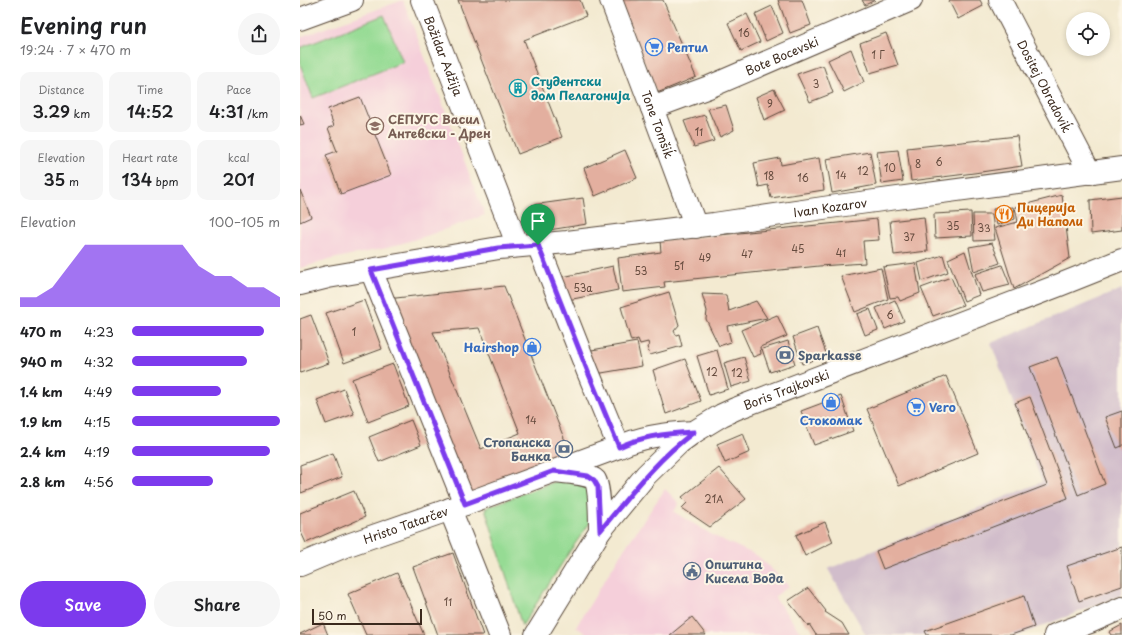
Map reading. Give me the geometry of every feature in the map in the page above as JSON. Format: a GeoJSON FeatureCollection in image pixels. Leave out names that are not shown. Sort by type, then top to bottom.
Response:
{"type":"FeatureCollection","features":[{"type":"Feature","properties":{"kind":"street"},"geometry":{"type":"LineString","coordinates":[[300,19],[352,0]]}},
{"type":"Feature","properties":{"kind":"street","name":"Božidar Adžija"},"geometry":{"type":"LineString","coordinates":[[422,0],[528,246],[588,372],[619,447]]}},
{"type":"Feature","properties":{"kind":"street","name":"Tone Tomšiḱ"},"geometry":{"type":"LineString","coordinates":[[611,0],[696,227]]}},
{"type":"Feature","properties":{"kind":"street","name":"Bote Bocevski"},"geometry":{"type":"LineString","coordinates":[[652,108],[709,87],[911,0]]}},
{"type":"Feature","properties":{"kind":"street","name":"Dositej Obradoviḱ"},"geometry":{"type":"LineString","coordinates":[[1000,0],[1090,173]]}},
{"type":"Feature","properties":{"kind":"street","name":"Ivan Kozarov"},"geometry":{"type":"LineString","coordinates":[[300,284],[328,277],[528,246],[696,227],[843,205],[1122,168]]}},
{"type":"Feature","properties":{"kind":"street","name":"Boris Trajkovski"},"geometry":{"type":"LineString","coordinates":[[536,635],[600,531],[646,475],[679,443],[694,432],[735,409],[1122,260]]}},
{"type":"Feature","properties":{"kind":"street"},"geometry":{"type":"LineString","coordinates":[[371,270],[458,506],[500,635]]}},
{"type":"Feature","properties":{"kind":"street","name":"Hristo Tatarčev"},"geometry":{"type":"LineString","coordinates":[[300,565],[345,546],[626,444],[667,433],[694,432]]}},
{"type":"Feature","properties":{"kind":"street"},"geometry":{"type":"LineString","coordinates":[[554,471],[588,476],[594,480],[598,487],[600,531]]}},
{"type":"Feature","properties":{"kind":"street"},"geometry":{"type":"LineString","coordinates":[[1055,635],[1093,628],[1122,608]]}},
{"type":"Feature","properties":{"kind":"shaded area","name":"СЕПУГС Васил Антевски - Дрен"},"geometry":{"type":"Polygon","coordinates":[[[403,0],[485,215],[387,248],[332,259],[300,268],[300,37],[403,0]]]}},
{"type":"Feature","properties":{"kind":"shaded area"},"geometry":{"type":"Polygon","coordinates":[[[1122,289],[1122,595],[1019,635],[866,635],[828,569],[1042,482],[991,343],[1122,289]]]}},
{"type":"Feature","properties":{"kind":"shaded area","name":"Општина Кисела Вода"},"geometry":{"type":"Polygon","coordinates":[[[665,489],[679,503],[674,512],[714,536],[758,556],[789,586],[774,597],[803,635],[588,635],[576,627],[619,557],[665,489]]]}},
{"type":"Feature","properties":{"kind":"green space"},"geometry":{"type":"Polygon","coordinates":[[[384,15],[403,62],[313,98],[300,64],[300,48],[384,15]]]}},
{"type":"Feature","properties":{"kind":"green space"},"geometry":{"type":"Polygon","coordinates":[[[556,481],[569,481],[587,488],[591,516],[589,524],[522,626],[485,508],[556,481]]]}},
{"type":"Feature","properties":{"kind":"building","name":"Студентски дом Пелагонија"},"geometry":{"type":"Polygon","coordinates":[[[458,0],[580,0],[586,16],[524,40],[562,137],[518,154],[458,0]]]}},
{"type":"Feature","properties":{"kind":"building"},"geometry":{"type":"Polygon","coordinates":[[[618,0],[663,0],[696,77],[657,93],[618,0]]]}},
{"type":"Feature","properties":{"kind":"building"},"geometry":{"type":"Polygon","coordinates":[[[778,0],[802,0],[811,25],[790,33],[778,0]]]}},
{"type":"Feature","properties":{"kind":"building"},"geometry":{"type":"Polygon","coordinates":[[[862,0],[875,0],[865,5],[862,0]]]}},
{"type":"Feature","properties":{"kind":"building"},"geometry":{"type":"Polygon","coordinates":[[[980,0],[983,6],[958,19],[949,1],[980,0]]]}},
{"type":"Feature","properties":{"kind":"building"},"geometry":{"type":"Polygon","coordinates":[[[772,6],[783,33],[766,41],[755,14],[772,6]]]}},
{"type":"Feature","properties":{"kind":"building"},"geometry":{"type":"Polygon","coordinates":[[[747,14],[760,42],[741,51],[728,23],[747,14]]]}},
{"type":"Feature","properties":{"kind":"building"},"geometry":{"type":"Polygon","coordinates":[[[886,33],[898,65],[870,73],[860,43],[886,33]]]}},
{"type":"Feature","properties":{"kind":"building"},"geometry":{"type":"Polygon","coordinates":[[[851,49],[864,82],[844,92],[828,60],[851,49]]]}},
{"type":"Feature","properties":{"kind":"building"},"geometry":{"type":"Polygon","coordinates":[[[823,65],[833,93],[810,102],[797,74],[823,65]]]}},
{"type":"Feature","properties":{"kind":"building"},"geometry":{"type":"Polygon","coordinates":[[[774,89],[785,110],[764,120],[756,97],[774,89]]]}},
{"type":"Feature","properties":{"kind":"building"},"geometry":{"type":"Polygon","coordinates":[[[360,97],[391,175],[341,194],[326,155],[337,151],[328,128],[334,126],[328,109],[360,97]]]}},
{"type":"Feature","properties":{"kind":"building"},"geometry":{"type":"Polygon","coordinates":[[[726,105],[734,130],[720,137],[708,109],[726,105]]]}},
{"type":"Feature","properties":{"kind":"building"},"geometry":{"type":"Polygon","coordinates":[[[300,115],[304,124],[300,125],[300,115]]]}},
{"type":"Feature","properties":{"kind":"building"},"geometry":{"type":"Polygon","coordinates":[[[705,115],[714,141],[694,147],[684,121],[705,115]]]}},
{"type":"Feature","properties":{"kind":"building"},"geometry":{"type":"Polygon","coordinates":[[[1017,136],[1022,166],[911,181],[907,148],[1017,136]]]}},
{"type":"Feature","properties":{"kind":"building"},"geometry":{"type":"Polygon","coordinates":[[[625,150],[637,178],[595,196],[584,168],[625,150]]]}},
{"type":"Feature","properties":{"kind":"building"},"geometry":{"type":"Polygon","coordinates":[[[898,150],[903,181],[882,184],[877,152],[898,150]]]}},
{"type":"Feature","properties":{"kind":"building"},"geometry":{"type":"Polygon","coordinates":[[[870,152],[876,185],[832,193],[826,159],[870,152]]]}},
{"type":"Feature","properties":{"kind":"building"},"geometry":{"type":"Polygon","coordinates":[[[780,158],[781,165],[819,158],[824,190],[771,198],[768,185],[759,187],[754,163],[780,158]]]}},
{"type":"Feature","properties":{"kind":"building"},"geometry":{"type":"Polygon","coordinates":[[[300,190],[311,217],[300,222],[300,190]]]}},
{"type":"Feature","properties":{"kind":"building"},"geometry":{"type":"Polygon","coordinates":[[[1062,195],[1070,258],[1014,289],[995,228],[1018,222],[1015,207],[1062,195]]]}},
{"type":"Feature","properties":{"kind":"building"},"geometry":{"type":"Polygon","coordinates":[[[1122,196],[1122,230],[1091,234],[1090,200],[1122,196]]]}},
{"type":"Feature","properties":{"kind":"building"},"geometry":{"type":"Polygon","coordinates":[[[583,198],[587,224],[536,232],[532,205],[583,198]]]}},
{"type":"Feature","properties":{"kind":"building","name":"Пицерија Ди Наполи"},"geometry":{"type":"Polygon","coordinates":[[[1013,207],[1015,219],[997,225],[993,209],[1013,207]]]}},
{"type":"Feature","properties":{"kind":"building"},"geometry":{"type":"Polygon","coordinates":[[[971,212],[972,236],[935,238],[934,214],[971,212]]]}},
{"type":"Feature","properties":{"kind":"building"},"geometry":{"type":"Polygon","coordinates":[[[973,214],[992,214],[995,240],[974,241],[973,214]]]}},
{"type":"Feature","properties":{"kind":"building"},"geometry":{"type":"Polygon","coordinates":[[[924,217],[928,251],[894,255],[890,221],[924,217]]]}},
{"type":"Feature","properties":{"kind":"building"},"geometry":{"type":"Polygon","coordinates":[[[877,219],[879,240],[863,241],[865,263],[819,266],[664,282],[665,287],[622,292],[618,258],[661,252],[660,241],[877,219]]]}},
{"type":"Feature","properties":{"kind":"building"},"geometry":{"type":"Polygon","coordinates":[[[992,243],[1000,263],[974,272],[969,247],[992,243]]]}},
{"type":"Feature","properties":{"kind":"building"},"geometry":{"type":"Polygon","coordinates":[[[965,251],[979,295],[964,301],[948,259],[965,251]]]}},
{"type":"Feature","properties":{"kind":"building"},"geometry":{"type":"Polygon","coordinates":[[[943,255],[948,272],[922,281],[918,263],[943,255]]]}},
{"type":"Feature","properties":{"kind":"building"},"geometry":{"type":"Polygon","coordinates":[[[915,263],[920,293],[900,301],[898,297],[890,298],[883,267],[915,263]]]}},
{"type":"Feature","properties":{"kind":"building"},"geometry":{"type":"Polygon","coordinates":[[[1002,265],[1010,285],[982,292],[975,274],[1002,265]]]}},
{"type":"Feature","properties":{"kind":"building"},"geometry":{"type":"Polygon","coordinates":[[[613,266],[618,290],[563,301],[558,278],[613,266]]]}},
{"type":"Feature","properties":{"kind":"building"},"geometry":{"type":"Polygon","coordinates":[[[881,268],[888,299],[855,312],[841,276],[881,268]]]}},
{"type":"Feature","properties":{"kind":"building"},"geometry":{"type":"Polygon","coordinates":[[[951,277],[963,305],[933,316],[921,288],[951,277]]]}},
{"type":"Feature","properties":{"kind":"building"},"geometry":{"type":"Polygon","coordinates":[[[504,286],[571,456],[466,498],[387,299],[504,286]],[[479,328],[433,332],[481,449],[520,433],[479,328]]]}},
{"type":"Feature","properties":{"kind":"building"},"geometry":{"type":"Polygon","coordinates":[[[669,292],[679,325],[674,331],[676,335],[679,334],[682,346],[650,355],[647,347],[649,346],[648,342],[640,344],[638,339],[631,341],[621,307],[669,292]]]}},
{"type":"Feature","properties":{"kind":"building"},"geometry":{"type":"Polygon","coordinates":[[[702,294],[726,295],[729,311],[756,301],[767,318],[727,326],[731,342],[719,346],[706,319],[707,311],[702,294]]]}},
{"type":"Feature","properties":{"kind":"building"},"geometry":{"type":"Polygon","coordinates":[[[364,300],[382,349],[344,363],[326,313],[364,300]]]}},
{"type":"Feature","properties":{"kind":"building"},"geometry":{"type":"Polygon","coordinates":[[[895,300],[904,321],[885,329],[876,308],[895,300]]]}},
{"type":"Feature","properties":{"kind":"building"},"geometry":{"type":"Polygon","coordinates":[[[870,309],[878,330],[865,335],[857,314],[870,309]]]}},
{"type":"Feature","properties":{"kind":"building"},"geometry":{"type":"Polygon","coordinates":[[[311,315],[329,363],[300,373],[300,319],[311,315]]]}},
{"type":"Feature","properties":{"kind":"building"},"geometry":{"type":"Polygon","coordinates":[[[777,315],[787,336],[760,347],[761,354],[753,357],[741,330],[777,315]]]}},
{"type":"Feature","properties":{"kind":"building"},"geometry":{"type":"Polygon","coordinates":[[[817,328],[827,356],[802,364],[793,337],[817,328]]]}},
{"type":"Feature","properties":{"kind":"building"},"geometry":{"type":"Polygon","coordinates":[[[788,341],[795,364],[770,372],[762,349],[788,341]]]}},
{"type":"Feature","properties":{"kind":"building"},"geometry":{"type":"Polygon","coordinates":[[[637,342],[642,366],[590,375],[586,351],[637,342]]]}},
{"type":"Feature","properties":{"kind":"building"},"geometry":{"type":"Polygon","coordinates":[[[717,350],[728,389],[709,395],[697,356],[717,350]]]}},
{"type":"Feature","properties":{"kind":"building"},"geometry":{"type":"Polygon","coordinates":[[[744,357],[751,381],[731,387],[724,363],[744,357]]]}},
{"type":"Feature","properties":{"kind":"building"},"geometry":{"type":"Polygon","coordinates":[[[1057,357],[1105,484],[1078,495],[1030,367],[1057,357]]]}},
{"type":"Feature","properties":{"kind":"building"},"geometry":{"type":"Polygon","coordinates":[[[685,359],[701,401],[666,414],[653,370],[685,359]]]}},
{"type":"Feature","properties":{"kind":"building"},"geometry":{"type":"Polygon","coordinates":[[[393,364],[409,406],[368,422],[352,379],[393,364]]]}},
{"type":"Feature","properties":{"kind":"building"},"geometry":{"type":"Polygon","coordinates":[[[946,376],[978,453],[899,486],[867,409],[946,376]]]}},
{"type":"Feature","properties":{"kind":"building"},"geometry":{"type":"Polygon","coordinates":[[[344,389],[354,414],[326,424],[317,400],[344,389]]]}},
{"type":"Feature","properties":{"kind":"building"},"geometry":{"type":"Polygon","coordinates":[[[841,396],[853,431],[814,445],[801,411],[841,396]]]}},
{"type":"Feature","properties":{"kind":"building"},"geometry":{"type":"Polygon","coordinates":[[[1030,397],[1068,498],[883,569],[876,551],[1047,485],[1015,403],[1030,397]]]}},
{"type":"Feature","properties":{"kind":"building"},"geometry":{"type":"Polygon","coordinates":[[[1122,411],[1122,446],[1117,448],[1105,417],[1122,411]]]}},
{"type":"Feature","properties":{"kind":"building"},"geometry":{"type":"Polygon","coordinates":[[[411,420],[421,445],[379,462],[369,437],[411,420]]]}},
{"type":"Feature","properties":{"kind":"building"},"geometry":{"type":"Polygon","coordinates":[[[743,433],[750,452],[725,463],[717,444],[743,433]]]}},
{"type":"Feature","properties":{"kind":"building"},"geometry":{"type":"Polygon","coordinates":[[[333,453],[342,477],[301,493],[300,465],[333,453]]]}},
{"type":"Feature","properties":{"kind":"building"},"geometry":{"type":"Polygon","coordinates":[[[719,468],[746,499],[710,527],[682,508],[687,503],[682,497],[719,468]]]}},
{"type":"Feature","properties":{"kind":"building"},"geometry":{"type":"Polygon","coordinates":[[[354,491],[365,517],[306,543],[300,530],[300,513],[354,491]]]}},
{"type":"Feature","properties":{"kind":"building"},"geometry":{"type":"Polygon","coordinates":[[[825,522],[833,542],[805,556],[796,535],[825,522]]]}},
{"type":"Feature","properties":{"kind":"building"},"geometry":{"type":"Polygon","coordinates":[[[1122,547],[1122,586],[1079,601],[1067,566],[1122,547]]]}},
{"type":"Feature","properties":{"kind":"building"},"geometry":{"type":"Polygon","coordinates":[[[453,553],[483,635],[438,635],[413,567],[453,553]]]}},
{"type":"Feature","properties":{"kind":"building"},"geometry":{"type":"Polygon","coordinates":[[[397,573],[424,635],[366,635],[348,594],[397,573]]]}},
{"type":"Feature","properties":{"kind":"building"},"geometry":{"type":"Polygon","coordinates":[[[808,588],[826,611],[825,612],[842,623],[849,635],[816,635],[809,624],[808,626],[788,601],[808,588]]]}},
{"type":"Feature","properties":{"kind":"building"},"geometry":{"type":"Polygon","coordinates":[[[1024,596],[1034,627],[1011,635],[927,635],[925,631],[1024,596]]]}},
{"type":"Feature","properties":{"kind":"building"},"geometry":{"type":"Polygon","coordinates":[[[692,617],[706,635],[670,635],[692,617]]]}},
{"type":"Feature","properties":{"kind":"building"},"geometry":{"type":"Polygon","coordinates":[[[323,623],[328,635],[300,635],[300,634],[323,623]]]}},
{"type":"Feature","properties":{"kind":"building"},"geometry":{"type":"Polygon","coordinates":[[[1122,625],[1122,635],[1111,635],[1109,632],[1122,625]]]}},
{"type":"Feature","properties":{"kind":"place","name":"Рептил"},"geometry":{"type":"Point","coordinates":[654,47]}},
{"type":"Feature","properties":{"kind":"place","name":"Студентски дом Пелагонија"},"geometry":{"type":"Point","coordinates":[518,88]}},
{"type":"Feature","properties":{"kind":"place","name":"СЕПУГС Васил Антевски - Дрен"},"geometry":{"type":"Point","coordinates":[375,126]}},
{"type":"Feature","properties":{"kind":"place","name":"Пицерија Ди Наполи"},"geometry":{"type":"Point","coordinates":[1004,214]}},
{"type":"Feature","properties":{"kind":"place","name":"Hairshop"},"geometry":{"type":"Point","coordinates":[532,347]}},
{"type":"Feature","properties":{"kind":"place","name":"Sparkasse"},"geometry":{"type":"Point","coordinates":[785,355]}},
{"type":"Feature","properties":{"kind":"place","name":"Стокомак"},"geometry":{"type":"Point","coordinates":[831,402]}},
{"type":"Feature","properties":{"kind":"place","name":"Vero"},"geometry":{"type":"Point","coordinates":[916,407]}},
{"type":"Feature","properties":{"kind":"place","name":"Стопанска Банка"},"geometry":{"type":"Point","coordinates":[564,449]}},
{"type":"Feature","properties":{"kind":"place","name":"Општина Кисела Вода"},"geometry":{"type":"Point","coordinates":[692,571]}},
{"type":"Feature","properties":{"kind":"route"},"geometry":{"type":"LineString","coordinates":[[538,245],[619,447],[667,433],[694,432],[679,443],[646,475],[600,531],[598,487],[594,480],[588,476],[554,471],[472,500],[465,504],[371,270],[498,248],[538,245]]}}]}
